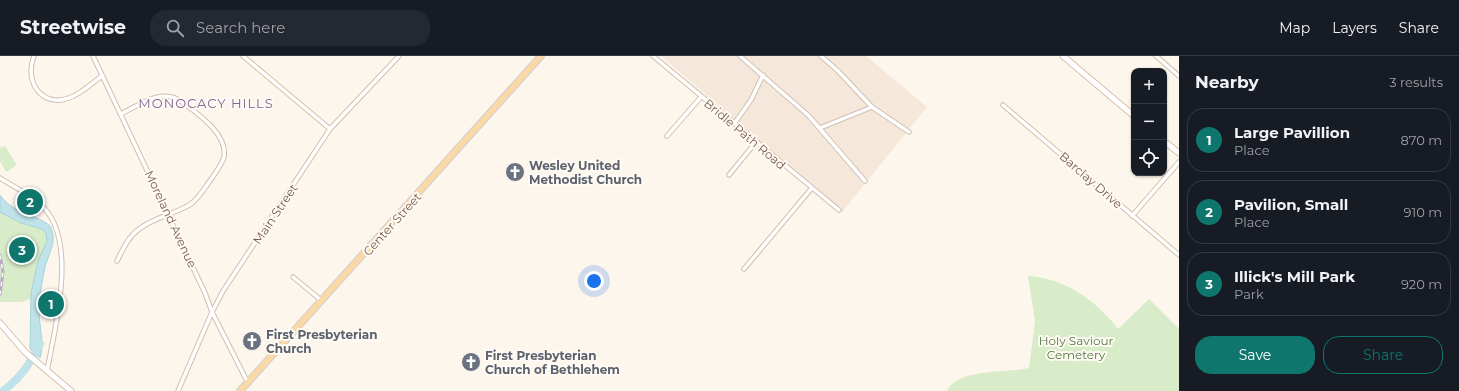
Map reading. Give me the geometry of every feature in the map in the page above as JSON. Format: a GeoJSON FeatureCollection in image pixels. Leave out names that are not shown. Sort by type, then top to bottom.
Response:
{"type":"FeatureCollection","features":[{"type":"Feature","properties":{"kind":"main road","name":"Center Street"},"geometry":{"type":"LineString","coordinates":[[240,391],[541,56]]}},
{"type":"Feature","properties":{"kind":"street"},"geometry":{"type":"LineString","coordinates":[[34,56],[30,71],[32,81],[41,94],[52,99],[70,98],[102,76]]}},
{"type":"Feature","properties":{"kind":"street","name":"Moreland Avenue"},"geometry":{"type":"LineString","coordinates":[[93,56],[205,293],[212,312],[248,383]]}},
{"type":"Feature","properties":{"kind":"street"},"geometry":{"type":"LineString","coordinates":[[243,56],[330,129]]}},
{"type":"Feature","properties":{"kind":"street","name":"Main Street"},"geometry":{"type":"LineString","coordinates":[[178,391],[212,312],[223,291],[330,129],[399,56]]}},
{"type":"Feature","properties":{"kind":"street","name":"Bridle Path Road"},"geometry":{"type":"LineString","coordinates":[[653,56],[811,189],[839,210]]}},
{"type":"Feature","properties":{"kind":"street"},"geometry":{"type":"LineString","coordinates":[[740,56],[763,75],[820,128],[852,168],[865,180]]}},
{"type":"Feature","properties":{"kind":"street"},"geometry":{"type":"LineString","coordinates":[[821,56],[838,71],[872,107],[909,132]]}},
{"type":"Feature","properties":{"kind":"street"},"geometry":{"type":"LineString","coordinates":[[1063,56],[1131,113]]}},
{"type":"Feature","properties":{"kind":"street"},"geometry":{"type":"LineString","coordinates":[[1156,56],[1179,76]]}},
{"type":"Feature","properties":{"kind":"street"},"geometry":{"type":"LineString","coordinates":[[734,124],[751,100],[763,75]]}},
{"type":"Feature","properties":{"kind":"street"},"geometry":{"type":"LineString","coordinates":[[116,261],[126,243],[135,232],[168,214],[191,204],[202,192],[223,160],[222,140],[218,133],[182,102],[170,96],[154,98],[120,114]]}},
{"type":"Feature","properties":{"kind":"street"},"geometry":{"type":"LineString","coordinates":[[667,136],[701,97]]}},
{"type":"Feature","properties":{"kind":"street","name":"Barclay Drive"},"geometry":{"type":"LineString","coordinates":[[1003,105],[1179,255]]}},
{"type":"Feature","properties":{"kind":"street"},"geometry":{"type":"LineString","coordinates":[[820,128],[872,107]]}},
{"type":"Feature","properties":{"kind":"street"},"geometry":{"type":"LineString","coordinates":[[729,175],[756,142]]}},
{"type":"Feature","properties":{"kind":"street"},"geometry":{"type":"LineString","coordinates":[[1167,143],[1179,153]]}},
{"type":"Feature","properties":{"kind":"street"},"geometry":{"type":"LineString","coordinates":[[1132,216],[1179,162]]}},
{"type":"Feature","properties":{"kind":"street"},"geometry":{"type":"LineString","coordinates":[[0,178],[22,190],[40,204],[52,219],[57,229],[60,249],[61,293],[57,324],[47,371]]}},
{"type":"Feature","properties":{"kind":"street"},"geometry":{"type":"LineString","coordinates":[[744,268],[811,189]]}},
{"type":"Feature","properties":{"kind":"street"},"geometry":{"type":"LineString","coordinates":[[293,277],[322,301]]}},
{"type":"Feature","properties":{"kind":"street"},"geometry":{"type":"LineString","coordinates":[[0,322],[25,352],[71,391]]}},
{"type":"Feature","properties":{"kind":"shaded area"},"geometry":{"type":"Polygon","coordinates":[[[661,56],[866,56],[927,107],[842,212],[661,56]]]}},
{"type":"Feature","properties":{"kind":"green space"},"geometry":{"type":"Polygon","coordinates":[[[5,146],[17,165],[6,172],[0,161],[0,148],[5,146]]]}},
{"type":"Feature","properties":{"kind":"green space"},"geometry":{"type":"Polygon","coordinates":[[[0,212],[21,223],[42,229],[46,233],[47,241],[36,272],[30,299],[21,302],[0,302],[0,212]]]}},
{"type":"Feature","properties":{"kind":"green space","name":"Holy Saviour Cemetery"},"geometry":{"type":"Polygon","coordinates":[[[1028,276],[1055,281],[1079,293],[1100,309],[1118,329],[1149,299],[1179,329],[1179,391],[947,391],[952,384],[961,378],[984,373],[1029,368],[1035,321],[1028,276]]]}},
{"type":"Feature","properties":{"kind":"water"},"geometry":{"type":"Polygon","coordinates":[[[0,195],[10,206],[43,221],[49,225],[52,231],[53,243],[45,266],[40,292],[39,318],[42,347],[40,358],[30,349],[31,293],[38,261],[47,241],[46,233],[42,229],[21,223],[0,212],[0,195]]]}},
{"type":"Feature","properties":{"kind":"waterway"},"geometry":{"type":"LineString","coordinates":[[3,391],[15,381],[24,370],[33,358],[40,344]]}},
{"type":"Feature","properties":{"kind":"railway"},"geometry":{"type":"LineString","coordinates":[[0,255],[3,272],[0,294]]}},
{"type":"Feature","properties":{"kind":"place","name":"Wesley United Methodist Church"},"geometry":{"type":"Point","coordinates":[515,172]}},
{"type":"Feature","properties":{"kind":"place","name":"Pavilion, Small"},"geometry":{"type":"Point","coordinates":[30,202]}},
{"type":"Feature","properties":{"kind":"place","name":"Illick's Mill Park"},"geometry":{"type":"Point","coordinates":[22,250]}},
{"type":"Feature","properties":{"kind":"place","name":"Large Pavillion"},"geometry":{"type":"Point","coordinates":[51,304]}},
{"type":"Feature","properties":{"kind":"place","name":"First Presbyterian Church"},"geometry":{"type":"Point","coordinates":[252,341]}},
{"type":"Feature","properties":{"kind":"place","name":"First Presbyterian Church of Bethlehem"},"geometry":{"type":"Point","coordinates":[471,362]}},
{"type":"Feature","properties":{"kind":"district","name":"MONOCACY HILLS"},"geometry":{"type":"Point","coordinates":[206,103]}}]}
